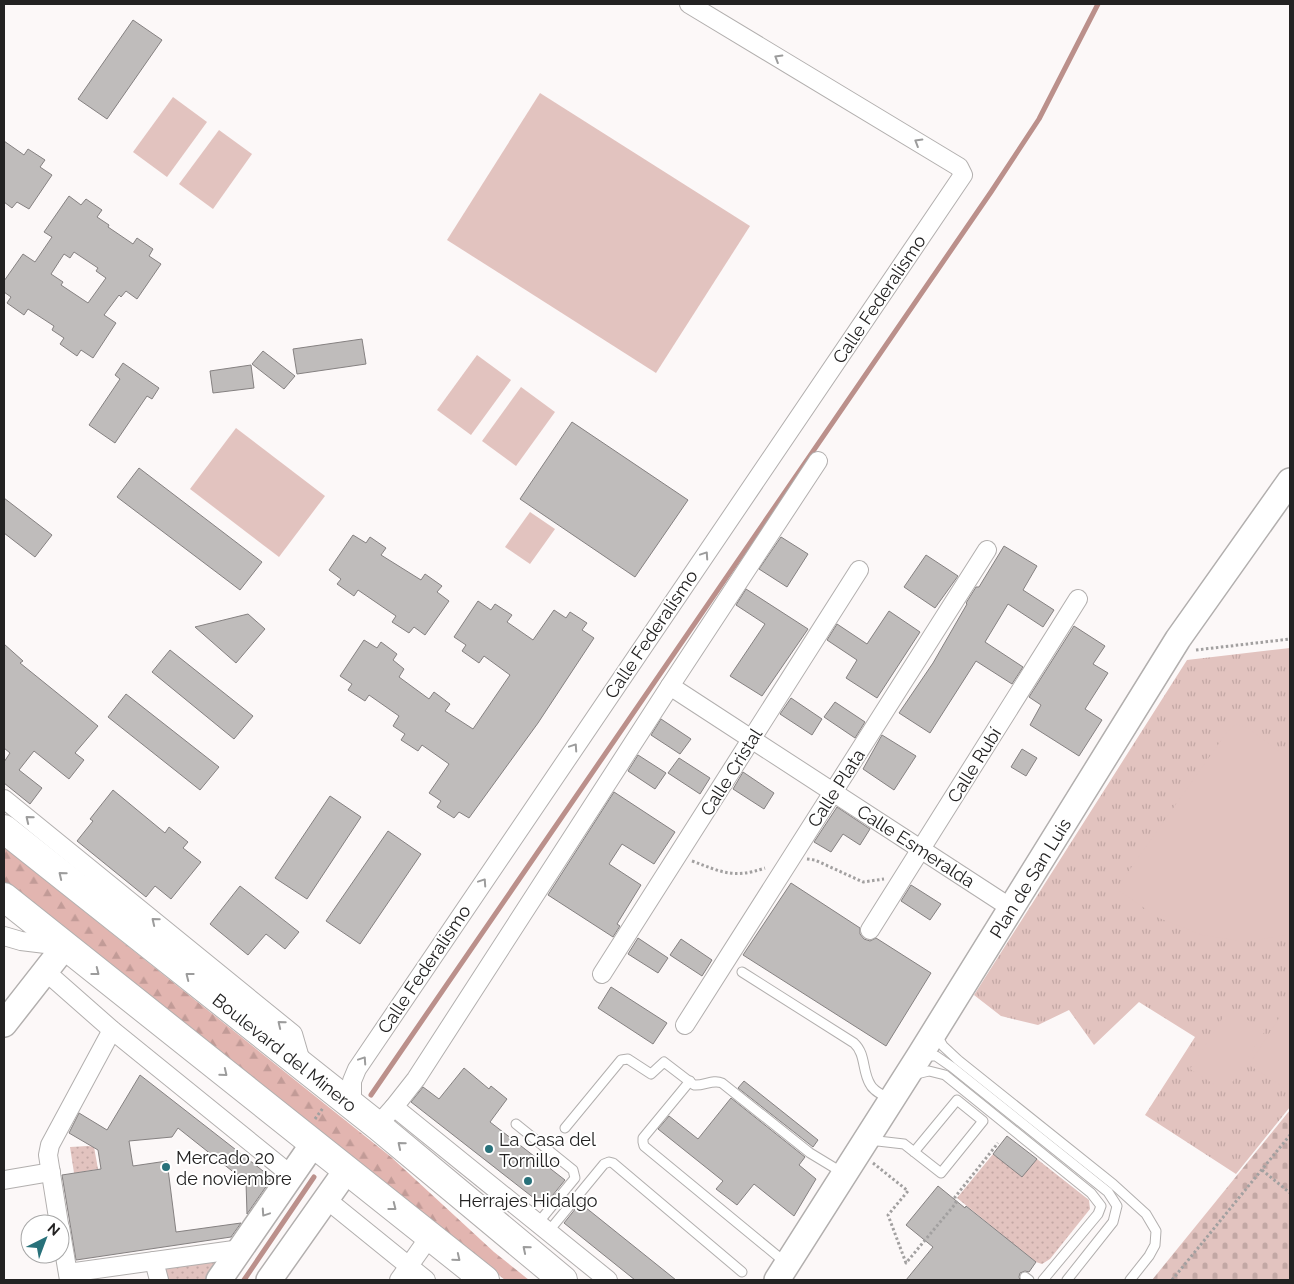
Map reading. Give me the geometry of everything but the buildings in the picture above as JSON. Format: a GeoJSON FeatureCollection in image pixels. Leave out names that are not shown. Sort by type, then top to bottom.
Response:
{"type":"FeatureCollection","features":[{"type":"Feature","properties":{"kind":"main road","name":"Boulevard del Minero"},"geometry":{"type":"LineString","coordinates":[[4,828],[344,1099],[386,1116],[563,1280]]}},
{"type":"Feature","properties":{"kind":"main road"},"geometry":{"type":"LineString","coordinates":[[4,897],[485,1280]]}},
{"type":"Feature","properties":{"kind":"street","name":"Calle Federalismo"},"geometry":{"type":"LineString","coordinates":[[344,1099],[357,1069],[963,174],[959,167],[688,4]]}},
{"type":"Feature","properties":{"kind":"street"},"geometry":{"type":"LineString","coordinates":[[608,1280],[543,1227],[386,1116],[420,1072],[818,461]]}},
{"type":"Feature","properties":{"kind":"street","name":"Plan de San Luis"},"geometry":{"type":"LineString","coordinates":[[782,1272],[935,1032],[1178,639],[1290,481]]}},
{"type":"Feature","properties":{"kind":"street","name":"Calle Plata"},"geometry":{"type":"LineString","coordinates":[[685,1025],[987,550]]}},
{"type":"Feature","properties":{"kind":"street","name":"Calle Cristal"},"geometry":{"type":"LineString","coordinates":[[602,974],[859,570]]}},
{"type":"Feature","properties":{"kind":"street","name":"Calle Rubí"},"geometry":{"type":"LineString","coordinates":[[870,930],[1078,600]]}},
{"type":"Feature","properties":{"kind":"street","name":"Calle Esmeralda"},"geometry":{"type":"LineString","coordinates":[[670,686],[1011,908]]}},
{"type":"Feature","properties":{"kind":"street"},"geometry":{"type":"LineString","coordinates":[[4,799],[293,1034],[302,1066]]}},
{"type":"Feature","properties":{"kind":"street"},"geometry":{"type":"LineString","coordinates":[[4,936],[21,941],[64,946]]}},
{"type":"Feature","properties":{"kind":"street"},"geometry":{"type":"LineString","coordinates":[[4,1024],[64,946]]}},
{"type":"Feature","properties":{"kind":"street"},"geometry":{"type":"LineString","coordinates":[[45,971],[112,1030],[291,1175]]}},
{"type":"Feature","properties":{"kind":"street"},"geometry":{"type":"LineString","coordinates":[[58,1214],[48,1155],[50,1145],[112,1030]]}},
{"type":"Feature","properties":{"kind":"street"},"geometry":{"type":"LineString","coordinates":[[220,1280],[291,1175],[308,1140]]}},
{"type":"Feature","properties":{"kind":"street"},"geometry":{"type":"LineString","coordinates":[[268,1280],[346,1171]]}},
{"type":"Feature","properties":{"kind":"street"},"geometry":{"type":"LineString","coordinates":[[4,1180],[51,1172]]}},
{"type":"Feature","properties":{"kind":"street"},"geometry":{"type":"LineString","coordinates":[[326,1199],[426,1280]]}},
{"type":"Feature","properties":{"kind":"street"},"geometry":{"type":"LineString","coordinates":[[399,1280],[430,1236]]}},
{"type":"Feature","properties":{"kind":"street"},"geometry":{"type":"LineString","coordinates":[[67,1264],[69,1277],[154,1261],[240,1249]]}},
{"type":"Feature","properties":{"kind":"street"},"geometry":{"type":"LineString","coordinates":[[154,1261],[159,1280]]}},
{"type":"Feature","properties":{"kind":"lane"},"geometry":{"type":"LineString","coordinates":[[742,972],[854,1043],[859,1048],[869,1084],[892,1100]]}},
{"type":"Feature","properties":{"kind":"lane"},"geometry":{"type":"LineString","coordinates":[[935,1032],[943,1046],[958,1060],[1113,1184],[1146,1214],[1156,1231],[1155,1245],[1149,1256],[1130,1280]]}},
{"type":"Feature","properties":{"kind":"lane"},"geometry":{"type":"LineString","coordinates":[[914,1065],[936,1056],[1108,1192],[1117,1206],[1113,1222],[1067,1280]]}},
{"type":"Feature","properties":{"kind":"lane"},"geometry":{"type":"LineString","coordinates":[[565,1128],[621,1060],[624,1058],[628,1059],[651,1074],[664,1062],[698,1086],[716,1082],[722,1084],[810,1153],[845,1174]]}},
{"type":"Feature","properties":{"kind":"lane"},"geometry":{"type":"LineString","coordinates":[[914,1065],[945,1076],[1091,1194],[1101,1206],[1098,1214],[1043,1280]]}},
{"type":"Feature","properties":{"kind":"lane"},"geometry":{"type":"LineString","coordinates":[[690,1082],[643,1138],[644,1146],[782,1272]]}},
{"type":"Feature","properties":{"kind":"lane"},"geometry":{"type":"LineString","coordinates":[[862,1146],[904,1144],[914,1152],[941,1173],[983,1121],[957,1100],[914,1152]]}},
{"type":"Feature","properties":{"kind":"lane"},"geometry":{"type":"LineString","coordinates":[[516,1124],[573,1170],[575,1174],[575,1178],[543,1227]]}},
{"type":"Feature","properties":{"kind":"lane"},"geometry":{"type":"LineString","coordinates":[[543,1227],[604,1164],[609,1162],[621,1169],[742,1272]]}},
{"type":"Feature","properties":{"kind":"path"},"geometry":{"type":"LineString","coordinates":[[1178,639],[1195,650],[1290,639]]}},
{"type":"Feature","properties":{"kind":"path"},"geometry":{"type":"LineString","coordinates":[[308,1140],[344,1099]]}},
{"type":"Feature","properties":{"kind":"path"},"geometry":{"type":"LineString","coordinates":[[1175,1279],[1290,1134]]}},
{"type":"Feature","properties":{"kind":"path"},"geometry":{"type":"LineString","coordinates":[[862,1146],[908,1191],[888,1215],[906,1263],[956,1203],[955,1197],[998,1142]]}},
{"type":"Feature","properties":{"kind":"path"},"geometry":{"type":"LineString","coordinates":[[1262,1170],[1290,1193]]}},
{"type":"Feature","properties":{"kind":"green space"},"geometry":{"type":"Polygon","coordinates":[[[540,93],[750,226],[656,373],[447,240],[540,93]]]}},
{"type":"Feature","properties":{"kind":"green space"},"geometry":{"type":"Polygon","coordinates":[[[173,97],[207,122],[167,177],[133,152],[173,97]]]}},
{"type":"Feature","properties":{"kind":"green space"},"geometry":{"type":"Polygon","coordinates":[[[219,130],[252,154],[213,209],[179,184],[219,130]]]}},
{"type":"Feature","properties":{"kind":"green space"},"geometry":{"type":"Polygon","coordinates":[[[477,355],[511,380],[471,435],[437,410],[477,355]]]}},
{"type":"Feature","properties":{"kind":"green space"},"geometry":{"type":"Polygon","coordinates":[[[521,387],[555,412],[516,466],[482,441],[521,387]]]}},
{"type":"Feature","properties":{"kind":"green space"},"geometry":{"type":"Polygon","coordinates":[[[236,428],[325,496],[279,557],[190,489],[236,428]]]}},
{"type":"Feature","properties":{"kind":"green space"},"geometry":{"type":"Polygon","coordinates":[[[530,512],[555,529],[530,564],[505,547],[530,512]]]}},
{"type":"Feature","properties":{"kind":"green space"},"geometry":{"type":"Polygon","coordinates":[[[1290,648],[1290,1107],[1236,1174],[1145,1115],[1195,1037],[1139,1002],[1094,1045],[1069,1010],[1038,1025],[1001,1016],[974,995],[1187,660],[1290,648]]]}},
{"type":"Feature","properties":{"kind":"green space"},"geometry":{"type":"Polygon","coordinates":[[[1236,724],[1248,728],[1290,760],[1290,934],[1246,942],[1202,935],[1159,918],[1116,889],[1227,732],[1236,724]]]}},
{"type":"Feature","properties":{"kind":"green space"},"geometry":{"type":"Polygon","coordinates":[[[4,847],[391,1157],[494,1252],[529,1280],[505,1280],[4,885],[4,847]]]}},
{"type":"Feature","properties":{"kind":"green space"},"geometry":{"type":"Polygon","coordinates":[[[1288,1004],[1290,1005],[1290,1080],[1285,1088],[1249,1065],[1288,1004]]]}},
{"type":"Feature","properties":{"kind":"green space"},"geometry":{"type":"Polygon","coordinates":[[[1229,1008],[1265,1031],[1226,1092],[1190,1069],[1229,1008]]]}},
{"type":"Feature","properties":{"kind":"green space"},"geometry":{"type":"Polygon","coordinates":[[[1290,1110],[1290,1280],[1152,1280],[1290,1110]]]}},
{"type":"Feature","properties":{"kind":"green space"},"geometry":{"type":"Polygon","coordinates":[[[70,1147],[94,1147],[98,1169],[74,1173],[70,1147]]]}},
{"type":"Feature","properties":{"kind":"green space"},"geometry":{"type":"Polygon","coordinates":[[[993,1154],[1022,1176],[1037,1159],[1089,1200],[1090,1209],[1050,1259],[1042,1264],[1036,1262],[957,1198],[993,1154]]]}},
{"type":"Feature","properties":{"kind":"green space"},"geometry":{"type":"Polygon","coordinates":[[[220,1260],[207,1280],[167,1280],[165,1267],[220,1260]]]}},
{"type":"Feature","properties":{"kind":"waterway"},"geometry":{"type":"LineString","coordinates":[[371,1095],[991,192],[1039,119],[1098,4]]}},
{"type":"Feature","properties":{"kind":"waterway"},"geometry":{"type":"LineString","coordinates":[[244,1280],[314,1177]]}},
{"type":"Feature","properties":{"kind":"place","name":"La Casa del Tornillo"},"geometry":{"type":"Point","coordinates":[489,1149]}},
{"type":"Feature","properties":{"kind":"place","name":"Mercado 20 de noviembre"},"geometry":{"type":"Point","coordinates":[166,1167]}},
{"type":"Feature","properties":{"kind":"place","name":"Herrajes Hidalgo"},"geometry":{"type":"Point","coordinates":[528,1181]}}]}
